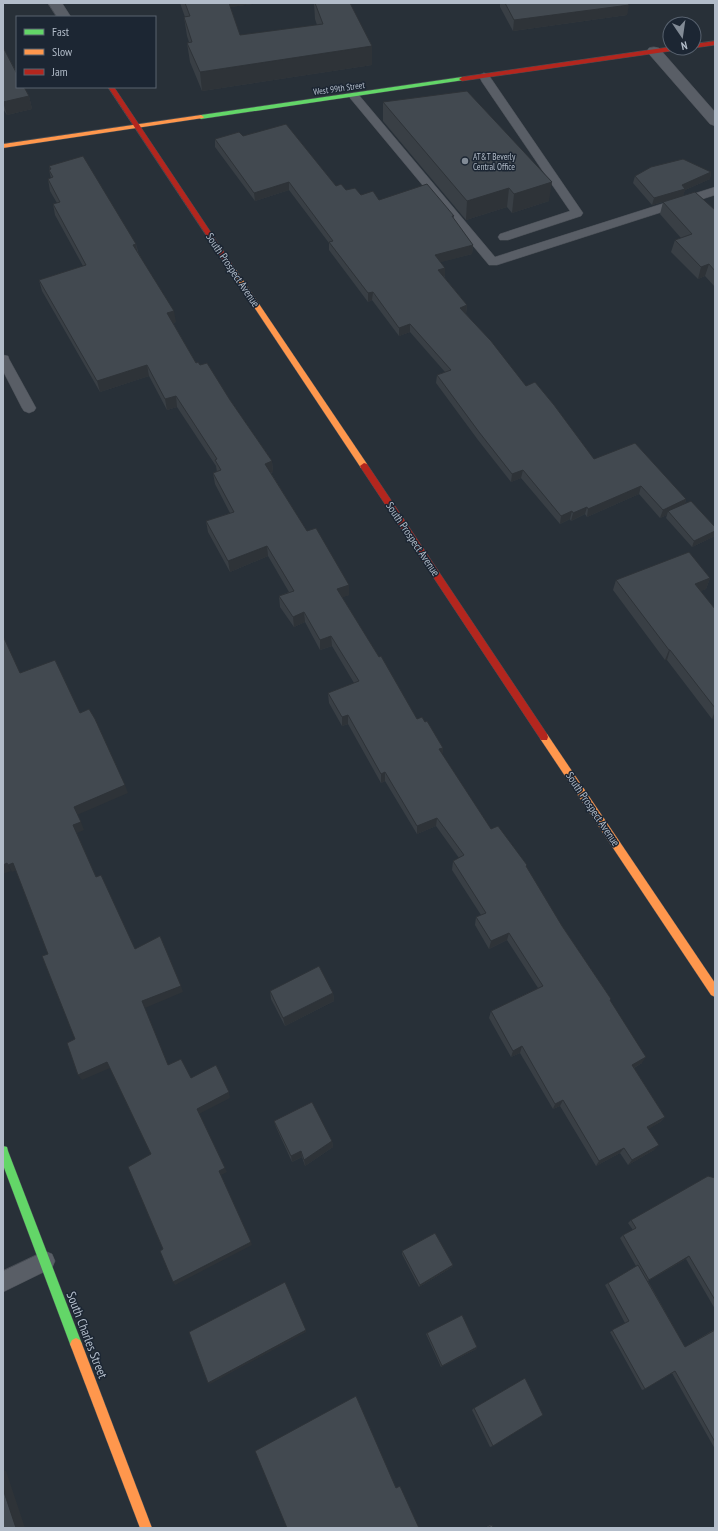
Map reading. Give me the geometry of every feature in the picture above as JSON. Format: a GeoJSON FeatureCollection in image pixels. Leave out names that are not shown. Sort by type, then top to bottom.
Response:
{"type":"FeatureCollection","features":[{"type":"Feature","properties":{"kind":"street"},"geometry":{"type":"LineString","coordinates":[[55,3],[63,16]]}},
{"type":"Feature","properties":{"kind":"street"},"geometry":{"type":"LineString","coordinates":[[702,45],[715,43]]}},
{"type":"Feature","properties":{"kind":"street","name":"West 99th Street"},"geometry":{"type":"LineString","coordinates":[[3,146],[662,51]]}},
{"type":"Feature","properties":{"kind":"street"},"geometry":{"type":"LineString","coordinates":[[654,52],[715,121]]}},
{"type":"Feature","properties":{"kind":"street","name":"South Prospect Avenue"},"geometry":{"type":"LineString","coordinates":[[112,88],[715,992]]}},
{"type":"Feature","properties":{"kind":"street","name":"South Charles Street"},"geometry":{"type":"LineString","coordinates":[[3,1151],[146,1528]]}},
{"type":"Feature","properties":{"kind":"lane"},"geometry":{"type":"LineString","coordinates":[[484,76],[494,94],[512,116],[577,212],[504,237]]}},
{"type":"Feature","properties":{"kind":"lane"},"geometry":{"type":"LineString","coordinates":[[354,96],[493,262],[715,191]]}},
{"type":"Feature","properties":{"kind":"lane"},"geometry":{"type":"LineString","coordinates":[[3,359],[29,408]]}},
{"type":"Feature","properties":{"kind":"lane"},"geometry":{"type":"LineString","coordinates":[[3,1282],[45,1261]]}},
{"type":"Feature","properties":{"kind":"building"},"geometry":{"type":"Polygon","coordinates":[[[185,3],[229,3],[240,35],[323,24],[315,3],[350,3],[372,46],[200,72],[187,43],[192,42],[184,17],[190,16],[185,3]]]}},
{"type":"Feature","properties":{"kind":"building"},"geometry":{"type":"Polygon","coordinates":[[[505,3],[628,3],[629,5],[514,20],[505,3]]]}},
{"type":"Feature","properties":{"kind":"building"},"geometry":{"type":"Polygon","coordinates":[[[3,47],[16,72],[16,88],[25,88],[29,96],[3,102],[3,47]]]}},
{"type":"Feature","properties":{"kind":"building","name":"AT&T Beverly Central Office"},"geometry":{"type":"Polygon","coordinates":[[[467,91],[552,182],[514,194],[509,188],[467,201],[383,102],[467,91]]]}},
{"type":"Feature","properties":{"kind":"building"},"geometry":{"type":"Polygon","coordinates":[[[286,124],[336,186],[341,184],[346,190],[355,188],[361,195],[373,191],[379,200],[427,184],[454,216],[452,216],[473,245],[435,255],[445,268],[438,270],[467,305],[460,308],[491,341],[526,386],[535,382],[594,459],[635,443],[686,499],[663,510],[641,486],[588,509],[587,507],[561,516],[523,470],[512,474],[437,375],[451,370],[410,324],[399,328],[373,292],[368,293],[329,242],[333,241],[289,182],[254,193],[215,139],[239,132],[243,136],[286,124]]]}},
{"type":"Feature","properties":{"kind":"building"},"geometry":{"type":"Polygon","coordinates":[[[83,156],[136,244],[133,245],[174,311],[167,313],[196,363],[198,362],[200,365],[207,363],[230,400],[272,461],[265,464],[307,531],[316,528],[349,585],[337,589],[379,657],[381,656],[417,719],[422,717],[425,722],[427,721],[443,748],[439,749],[491,829],[498,826],[527,865],[526,866],[562,926],[611,999],[610,1000],[646,1057],[632,1065],[665,1117],[647,1127],[659,1145],[632,1160],[624,1148],[599,1161],[563,1100],[555,1104],[522,1046],[513,1051],[491,1011],[543,986],[509,933],[491,941],[476,917],[486,913],[453,861],[464,855],[437,818],[417,826],[385,772],[381,774],[348,715],[342,717],[328,693],[359,681],[331,636],[320,640],[304,612],[293,617],[279,596],[294,591],[267,546],[228,561],[206,521],[234,512],[213,473],[221,470],[215,460],[217,459],[176,396],[165,399],[147,365],[97,381],[39,280],[86,265],[53,204],[60,202],[48,179],[53,177],[49,170],[51,169],[49,166],[83,156]]]}},
{"type":"Feature","properties":{"kind":"building"},"geometry":{"type":"Polygon","coordinates":[[[683,159],[711,172],[682,185],[685,189],[654,198],[635,176],[651,167],[683,159]]]}},
{"type":"Feature","properties":{"kind":"building"},"geometry":{"type":"Polygon","coordinates":[[[695,192],[715,210],[715,271],[709,264],[701,267],[675,240],[692,234],[663,202],[695,192]]]}},
{"type":"Feature","properties":{"kind":"building"},"geometry":{"type":"Polygon","coordinates":[[[691,501],[715,527],[715,531],[694,541],[668,511],[691,501]]]}},
{"type":"Feature","properties":{"kind":"building"},"geometry":{"type":"Polygon","coordinates":[[[689,552],[710,578],[695,584],[715,609],[715,708],[616,580],[689,552]]]}},
{"type":"Feature","properties":{"kind":"building"},"geometry":{"type":"Polygon","coordinates":[[[4,638],[20,673],[55,660],[80,713],[89,709],[95,719],[125,785],[74,807],[81,822],[73,825],[96,877],[101,875],[135,949],[160,936],[181,986],[142,1001],[168,1065],[181,1059],[191,1078],[216,1065],[229,1092],[197,1109],[225,1168],[219,1171],[251,1242],[173,1282],[160,1251],[163,1249],[128,1167],[151,1154],[107,1062],[78,1075],[67,1043],[75,1039],[42,956],[48,954],[13,863],[3,865],[4,638]]]}},
{"type":"Feature","properties":{"kind":"building"},"geometry":{"type":"Polygon","coordinates":[[[319,966],[333,993],[283,1018],[270,991],[319,966]]]}},
{"type":"Feature","properties":{"kind":"building"},"geometry":{"type":"Polygon","coordinates":[[[312,1102],[332,1141],[304,1160],[301,1151],[291,1156],[274,1121],[312,1102]]]}},
{"type":"Feature","properties":{"kind":"building"},"geometry":{"type":"Polygon","coordinates":[[[708,1176],[715,1178],[715,1300],[689,1256],[649,1280],[623,1235],[636,1228],[631,1220],[708,1176]]]}},
{"type":"Feature","properties":{"kind":"building"},"geometry":{"type":"Polygon","coordinates":[[[435,1233],[453,1265],[420,1285],[402,1251],[435,1233]]]}},
{"type":"Feature","properties":{"kind":"building"},"geometry":{"type":"Polygon","coordinates":[[[638,1265],[685,1347],[715,1330],[715,1442],[675,1371],[645,1389],[612,1330],[629,1321],[608,1283],[638,1265]]]}},
{"type":"Feature","properties":{"kind":"building"},"geometry":{"type":"Polygon","coordinates":[[[285,1282],[306,1330],[208,1383],[189,1332],[285,1282]]]}},
{"type":"Feature","properties":{"kind":"building"},"geometry":{"type":"Polygon","coordinates":[[[462,1315],[477,1347],[442,1366],[427,1333],[462,1315]]]}},
{"type":"Feature","properties":{"kind":"building"},"geometry":{"type":"Polygon","coordinates":[[[525,1378],[543,1415],[493,1446],[474,1408],[525,1378]]]}},
{"type":"Feature","properties":{"kind":"building"},"geometry":{"type":"Polygon","coordinates":[[[356,1396],[396,1488],[400,1486],[419,1528],[287,1528],[255,1451],[356,1396]]]}},
{"type":"Feature","properties":{"kind":"building"},"geometry":{"type":"Polygon","coordinates":[[[3,1489],[16,1528],[3,1528],[3,1489]]]}},
{"type":"Feature","properties":{"kind":"traffic: fast"},"geometry":{"type":"LineString","coordinates":[[201,117],[462,79]]}},
{"type":"Feature","properties":{"kind":"traffic: fast"},"geometry":{"type":"LineString","coordinates":[[3,1151],[76,1344]]}},
{"type":"Feature","properties":{"kind":"traffic: slow"},"geometry":{"type":"LineString","coordinates":[[3,146],[201,117]]}},
{"type":"Feature","properties":{"kind":"traffic: slow"},"geometry":{"type":"LineString","coordinates":[[230,266],[364,466]]}},
{"type":"Feature","properties":{"kind":"traffic: slow"},"geometry":{"type":"LineString","coordinates":[[544,737],[715,992]]}},
{"type":"Feature","properties":{"kind":"traffic: slow"},"geometry":{"type":"LineString","coordinates":[[76,1344],[146,1528]]}},
{"type":"Feature","properties":{"kind":"traffic: jam"},"geometry":{"type":"LineString","coordinates":[[702,45],[715,43]]}},
{"type":"Feature","properties":{"kind":"traffic: jam"},"geometry":{"type":"LineString","coordinates":[[462,79],[662,50]]}},
{"type":"Feature","properties":{"kind":"traffic: jam"},"geometry":{"type":"LineString","coordinates":[[112,88],[230,266]]}},
{"type":"Feature","properties":{"kind":"traffic: jam"},"geometry":{"type":"LineString","coordinates":[[364,466],[544,737]]}},
{"type":"Feature","properties":{"kind":"place","name":"AT&T Beverly Central Office"},"geometry":{"type":"Point","coordinates":[465,161]}}]}
